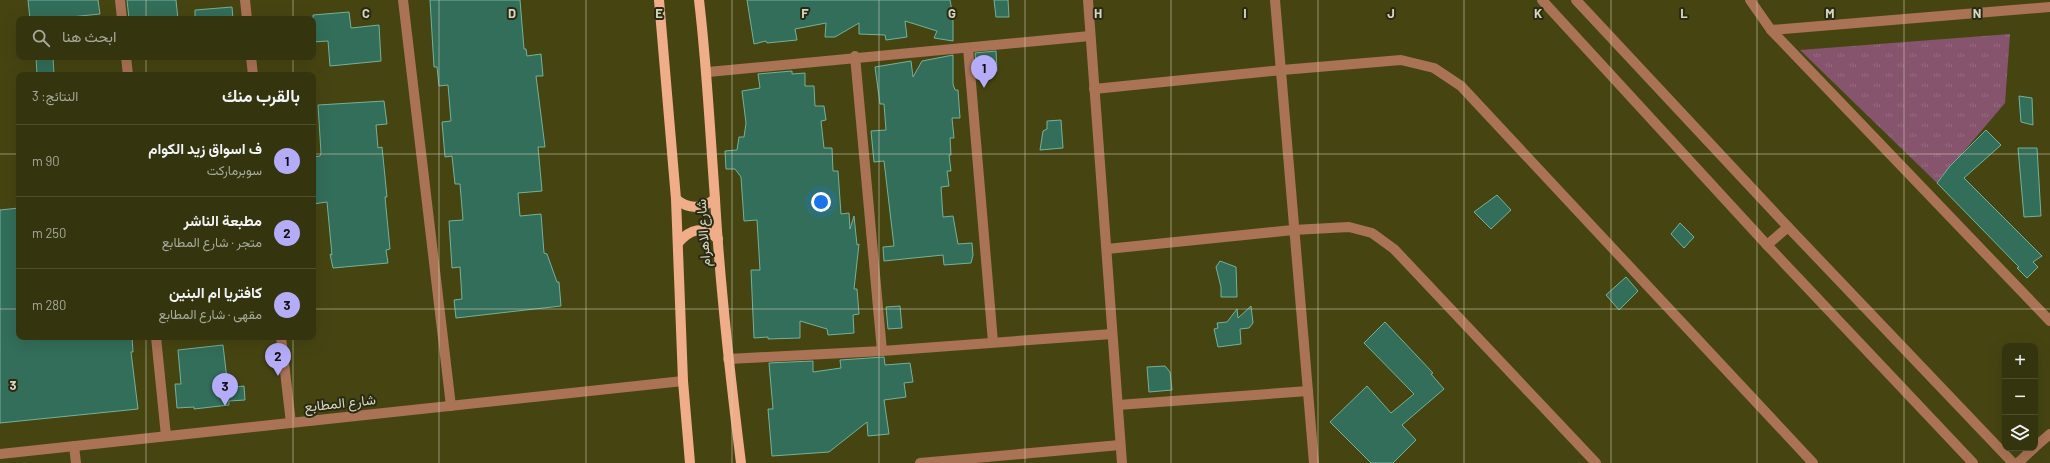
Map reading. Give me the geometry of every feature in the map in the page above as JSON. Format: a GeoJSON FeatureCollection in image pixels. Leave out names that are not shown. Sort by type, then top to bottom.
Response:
{"type":"FeatureCollection","features":[{"type":"Feature","properties":{"kind":"main road","name":"شارع الاهرام"},"geometry":{"type":"LineString","coordinates":[[659,0],[676,199],[683,381],[690,463]]}},
{"type":"Feature","properties":{"kind":"main road","name":"شارع الاهرام"},"geometry":{"type":"LineString","coordinates":[[699,0],[708,72],[715,199],[728,359],[741,463]]}},
{"type":"Feature","properties":{"kind":"main road"},"geometry":{"type":"LineString","coordinates":[[676,199],[681,204],[693,208],[708,204],[715,199]]}},
{"type":"Feature","properties":{"kind":"main road"},"geometry":{"type":"LineString","coordinates":[[678,243],[690,231],[696,230],[705,231],[718,239]]}},
{"type":"Feature","properties":{"kind":"street"},"geometry":{"type":"LineString","coordinates":[[120,0],[122,16]]}},
{"type":"Feature","properties":{"kind":"street"},"geometry":{"type":"LineString","coordinates":[[245,0],[247,16]]}},
{"type":"Feature","properties":{"kind":"street"},"geometry":{"type":"LineString","coordinates":[[403,0],[452,406]]}},
{"type":"Feature","properties":{"kind":"street"},"geometry":{"type":"LineString","coordinates":[[1088,0],[1122,463]]}},
{"type":"Feature","properties":{"kind":"street"},"geometry":{"type":"LineString","coordinates":[[1275,0],[1282,70],[1293,230],[1314,463]]}},
{"type":"Feature","properties":{"kind":"street"},"geometry":{"type":"LineString","coordinates":[[1542,0],[1767,246],[1972,463]]}},
{"type":"Feature","properties":{"kind":"street"},"geometry":{"type":"LineString","coordinates":[[1576,0],[1788,227],[2013,463]]}},
{"type":"Feature","properties":{"kind":"street"},"geometry":{"type":"LineString","coordinates":[[1750,0],[1771,30],[2050,320]]}},
{"type":"Feature","properties":{"kind":"street"},"geometry":{"type":"LineString","coordinates":[[1771,30],[2050,7]]}},
{"type":"Feature","properties":{"kind":"street"},"geometry":{"type":"LineString","coordinates":[[708,72],[855,56],[968,48],[1090,36]]}},
{"type":"Feature","properties":{"kind":"street"},"geometry":{"type":"LineString","coordinates":[[968,48],[993,342]]}},
{"type":"Feature","properties":{"kind":"street"},"geometry":{"type":"LineString","coordinates":[[855,56],[882,351]]}},
{"type":"Feature","properties":{"kind":"street"},"geometry":{"type":"LineString","coordinates":[[126,60],[128,72]]}},
{"type":"Feature","properties":{"kind":"street"},"geometry":{"type":"LineString","coordinates":[[251,60],[253,72]]}},
{"type":"Feature","properties":{"kind":"street"},"geometry":{"type":"LineString","coordinates":[[1094,89],[1282,70],[1401,60],[1434,68],[1461,86],[1813,463]]}},
{"type":"Feature","properties":{"kind":"street"},"geometry":{"type":"LineString","coordinates":[[1107,249],[1293,230],[1349,227],[1372,233],[1394,249],[1596,463]]}},
{"type":"Feature","properties":{"kind":"street"},"geometry":{"type":"LineString","coordinates":[[1767,246],[1788,227]]}},
{"type":"Feature","properties":{"kind":"street"},"geometry":{"type":"LineString","coordinates":[[728,359],[882,351],[1112,334]]}},
{"type":"Feature","properties":{"kind":"street"},"geometry":{"type":"LineString","coordinates":[[156,340],[166,436]]}},
{"type":"Feature","properties":{"kind":"street"},"geometry":{"type":"LineString","coordinates":[[281,340],[291,423]]}},
{"type":"Feature","properties":{"kind":"street","name":"شارع المطابع"},"geometry":{"type":"LineString","coordinates":[[0,454],[683,381]]}},
{"type":"Feature","properties":{"kind":"street"},"geometry":{"type":"LineString","coordinates":[[1118,405],[1308,391]]}},
{"type":"Feature","properties":{"kind":"street"},"geometry":{"type":"LineString","coordinates":[[2038,445],[2050,434]]}},
{"type":"Feature","properties":{"kind":"street"},"geometry":{"type":"LineString","coordinates":[[920,463],[1120,445]]}},
{"type":"Feature","properties":{"kind":"street"},"geometry":{"type":"LineString","coordinates":[[74,446],[76,463]]}},
{"type":"Feature","properties":{"kind":"street"},"geometry":{"type":"LineString","coordinates":[[2018,463],[2032,451]]}},
{"type":"Feature","properties":{"kind":"green space"},"geometry":{"type":"Polygon","coordinates":[[[2010,34],[2005,103],[1937,183],[1800,50],[2010,34]]]}},
{"type":"Feature","properties":{"kind":"building"},"geometry":{"type":"Polygon","coordinates":[[[28,0],[98,0],[100,14],[80,16],[30,16],[28,0]]]}},
{"type":"Feature","properties":{"kind":"building"},"geometry":{"type":"Polygon","coordinates":[[[127,0],[176,0],[178,16],[129,16],[127,0]]]}},
{"type":"Feature","properties":{"kind":"building"},"geometry":{"type":"Polygon","coordinates":[[[430,0],[520,0],[524,49],[526,49],[527,56],[541,54],[543,76],[536,76],[545,147],[538,147],[542,191],[518,193],[520,216],[541,214],[544,253],[547,254],[557,282],[559,282],[561,306],[456,318],[454,300],[462,299],[460,267],[452,268],[449,221],[463,220],[460,184],[455,184],[452,156],[445,157],[442,122],[451,121],[448,85],[439,86],[437,67],[434,67],[430,0]]]}},
{"type":"Feature","properties":{"kind":"building"},"geometry":{"type":"Polygon","coordinates":[[[747,0],[950,0],[953,16],[953,41],[934,38],[937,31],[905,21],[907,37],[886,40],[885,35],[859,34],[859,23],[835,37],[825,37],[826,23],[795,29],[797,40],[767,43],[766,41],[754,44],[747,0]]]}},
{"type":"Feature","properties":{"kind":"building"},"geometry":{"type":"Polygon","coordinates":[[[994,0],[1008,0],[1009,17],[996,17],[994,0]]]}},
{"type":"Feature","properties":{"kind":"building"},"geometry":{"type":"Polygon","coordinates":[[[232,7],[233,16],[195,16],[195,10],[232,7]]]}},
{"type":"Feature","properties":{"kind":"building"},"geometry":{"type":"Polygon","coordinates":[[[349,12],[351,28],[379,25],[381,61],[330,66],[328,41],[316,42],[316,16],[313,15],[349,12]]]}},
{"type":"Feature","properties":{"kind":"building"},"geometry":{"type":"Polygon","coordinates":[[[996,51],[997,71],[977,72],[975,53],[996,51]]]}},
{"type":"Feature","properties":{"kind":"building"},"geometry":{"type":"Polygon","coordinates":[[[953,55],[953,84],[955,90],[958,90],[960,118],[952,118],[954,138],[950,138],[951,155],[949,155],[951,171],[947,171],[949,186],[941,187],[943,217],[953,216],[958,244],[972,243],[973,255],[971,263],[944,265],[943,255],[884,261],[883,247],[894,246],[884,161],[874,162],[871,131],[886,130],[884,104],[880,104],[875,67],[911,61],[913,77],[922,61],[953,55]]]}},
{"type":"Feature","properties":{"kind":"building"},"geometry":{"type":"Polygon","coordinates":[[[36,60],[53,60],[54,72],[37,72],[36,60]]]}},
{"type":"Feature","properties":{"kind":"building"},"geometry":{"type":"Polygon","coordinates":[[[792,71],[792,74],[805,73],[805,86],[814,86],[815,106],[824,106],[826,120],[821,121],[824,148],[832,148],[833,171],[838,171],[841,214],[849,213],[850,229],[854,216],[857,245],[859,244],[854,289],[857,289],[859,314],[853,315],[854,333],[828,335],[827,329],[800,321],[800,338],[754,338],[751,270],[760,270],[757,220],[744,221],[741,177],[735,169],[726,169],[725,151],[737,150],[739,137],[744,137],[746,123],[742,91],[760,88],[758,74],[792,71]]]}},
{"type":"Feature","properties":{"kind":"building"},"geometry":{"type":"Polygon","coordinates":[[[2019,96],[2032,98],[2033,125],[2021,122],[2019,96]]]}},
{"type":"Feature","properties":{"kind":"building"},"geometry":{"type":"Polygon","coordinates":[[[384,101],[387,124],[376,125],[378,148],[382,147],[387,197],[385,197],[390,249],[386,250],[388,263],[333,268],[330,254],[332,255],[327,202],[316,204],[316,157],[320,156],[321,153],[318,105],[384,101]]]}},
{"type":"Feature","properties":{"kind":"building"},"geometry":{"type":"Polygon","coordinates":[[[1061,120],[1063,148],[1040,150],[1043,131],[1047,129],[1047,121],[1061,120]]]}},
{"type":"Feature","properties":{"kind":"building"},"geometry":{"type":"Polygon","coordinates":[[[1986,130],[2001,145],[1964,178],[2042,256],[2033,262],[2038,267],[2027,278],[2017,268],[2019,267],[1937,183],[1950,166],[1986,130]]]}},
{"type":"Feature","properties":{"kind":"building"},"geometry":{"type":"Polygon","coordinates":[[[2018,148],[2037,148],[2041,216],[2024,217],[2018,148]]]}},
{"type":"Feature","properties":{"kind":"building"},"geometry":{"type":"Polygon","coordinates":[[[1497,195],[1511,210],[1491,229],[1474,212],[1497,195]]]}},
{"type":"Feature","properties":{"kind":"building"},"geometry":{"type":"Polygon","coordinates":[[[16,208],[16,340],[132,340],[133,352],[131,352],[138,409],[0,423],[0,210],[16,208]]]}},
{"type":"Feature","properties":{"kind":"building"},"geometry":{"type":"Polygon","coordinates":[[[1680,223],[1694,237],[1684,248],[1671,234],[1680,223]]]}},
{"type":"Feature","properties":{"kind":"building"},"geometry":{"type":"Polygon","coordinates":[[[1220,261],[1236,267],[1237,297],[1221,297],[1221,287],[1216,267],[1220,261]]]}},
{"type":"Feature","properties":{"kind":"building"},"geometry":{"type":"Polygon","coordinates":[[[1626,277],[1638,291],[1619,310],[1606,295],[1626,277]]]}},
{"type":"Feature","properties":{"kind":"building"},"geometry":{"type":"Polygon","coordinates":[[[900,306],[902,328],[888,329],[886,307],[900,306]]]}},
{"type":"Feature","properties":{"kind":"building"},"geometry":{"type":"Polygon","coordinates":[[[1251,306],[1253,323],[1249,328],[1240,329],[1241,344],[1218,347],[1214,329],[1218,328],[1217,323],[1227,322],[1237,309],[1238,318],[1251,306]]]}},
{"type":"Feature","properties":{"kind":"building"},"geometry":{"type":"Polygon","coordinates":[[[1385,322],[1433,373],[1431,374],[1444,389],[1402,425],[1416,440],[1393,463],[1371,463],[1330,422],[1367,386],[1391,413],[1414,394],[1364,343],[1385,322]]]}},
{"type":"Feature","properties":{"kind":"building"},"geometry":{"type":"Polygon","coordinates":[[[223,345],[228,388],[244,386],[245,400],[229,401],[229,405],[194,409],[194,407],[177,408],[175,384],[181,384],[178,350],[223,345]]]}},
{"type":"Feature","properties":{"kind":"building"},"geometry":{"type":"Polygon","coordinates":[[[884,357],[885,365],[910,363],[913,382],[904,383],[906,397],[884,400],[889,434],[868,436],[867,422],[829,452],[772,456],[768,409],[773,409],[769,363],[813,361],[813,372],[841,368],[840,360],[884,357]]]}},
{"type":"Feature","properties":{"kind":"building"},"geometry":{"type":"Polygon","coordinates":[[[1165,366],[1170,372],[1172,390],[1149,392],[1147,367],[1165,366]]]}},
{"type":"Feature","properties":{"kind":"place","name":"ف اسواق زيد الكوام"},"geometry":{"type":"Point","coordinates":[984,88]}},
{"type":"Feature","properties":{"kind":"place","name":"مطبعة الناشر"},"geometry":{"type":"Point","coordinates":[278,376]}},
{"type":"Feature","properties":{"kind":"place","name":"كافتريا ام البنين"},"geometry":{"type":"Point","coordinates":[225,406]}}]}
